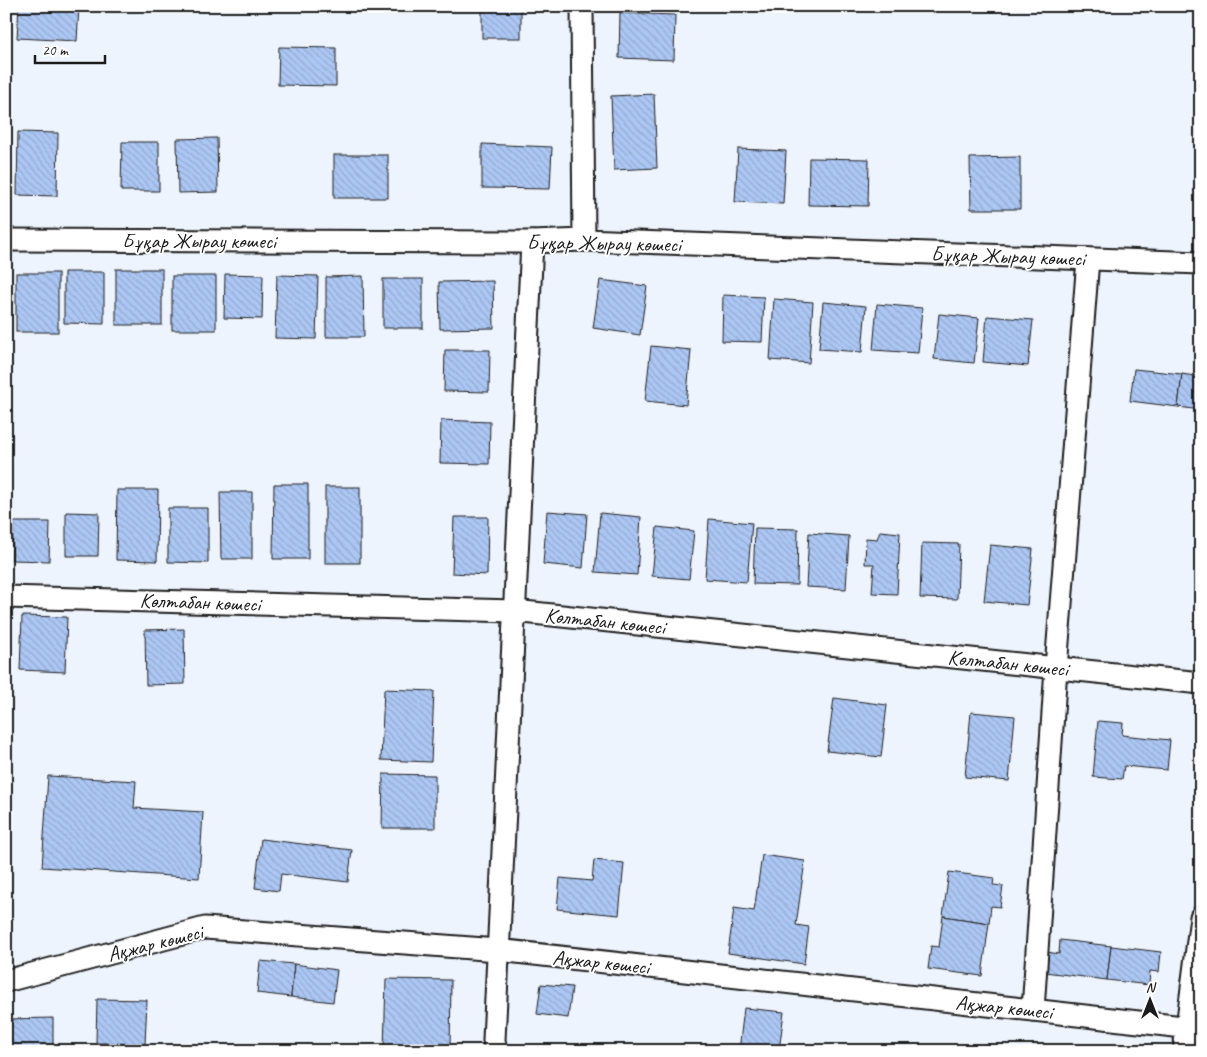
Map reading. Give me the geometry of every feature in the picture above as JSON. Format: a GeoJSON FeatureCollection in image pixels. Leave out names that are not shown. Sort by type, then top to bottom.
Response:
{"type":"FeatureCollection","features":[{"type":"Feature","properties":{"kind":"street"},"geometry":{"type":"LineString","coordinates":[[582,6],[584,240]]}},
{"type":"Feature","properties":{"kind":"street","name":"Бұқар Жырау көшесі"},"geometry":{"type":"LineString","coordinates":[[6,240],[532,242],[584,240],[1201,264]]}},
{"type":"Feature","properties":{"kind":"street"},"geometry":{"type":"LineString","coordinates":[[496,1051],[494,1040],[498,950],[532,242]]}},
{"type":"Feature","properties":{"kind":"street"},"geometry":{"type":"LineString","coordinates":[[1033,1010],[1056,668],[1088,259]]}},
{"type":"Feature","properties":{"kind":"street","name":"Көлтабан көшесі"},"geometry":{"type":"LineString","coordinates":[[6,597],[514,611],[1201,683]]}},
{"type":"Feature","properties":{"kind":"street"},"geometry":{"type":"LineString","coordinates":[[1184,1051],[1194,1028],[1201,917]]}},
{"type":"Feature","properties":{"kind":"street","name":"Ақжар көшесі"},"geometry":{"type":"LineString","coordinates":[[6,981],[205,928],[498,950],[1194,1028]]}},
{"type":"Feature","properties":{"kind":"building"},"geometry":{"type":"Polygon","coordinates":[[[19,6],[79,6],[77,41],[17,38],[19,6]]]}},
{"type":"Feature","properties":{"kind":"building"},"geometry":{"type":"Polygon","coordinates":[[[482,6],[521,6],[521,38],[482,38],[482,6]]]}},
{"type":"Feature","properties":{"kind":"building"},"geometry":{"type":"Polygon","coordinates":[[[620,13],[675,15],[674,60],[619,58],[620,13]]]}},
{"type":"Feature","properties":{"kind":"building"},"geometry":{"type":"Polygon","coordinates":[[[279,47],[336,48],[336,86],[278,85],[279,47]]]}},
{"type":"Feature","properties":{"kind":"building"},"geometry":{"type":"Polygon","coordinates":[[[654,94],[657,168],[614,170],[611,96],[654,94]]]}},
{"type":"Feature","properties":{"kind":"building"},"geometry":{"type":"Polygon","coordinates":[[[18,132],[58,133],[57,196],[17,195],[18,132]]]}},
{"type":"Feature","properties":{"kind":"building"},"geometry":{"type":"Polygon","coordinates":[[[217,138],[218,192],[178,193],[177,139],[217,138]]]}},
{"type":"Feature","properties":{"kind":"building"},"geometry":{"type":"Polygon","coordinates":[[[122,142],[159,142],[159,191],[121,191],[122,142]]]}},
{"type":"Feature","properties":{"kind":"building"},"geometry":{"type":"Polygon","coordinates":[[[482,144],[552,147],[550,189],[482,188],[482,144]]]}},
{"type":"Feature","properties":{"kind":"building"},"geometry":{"type":"Polygon","coordinates":[[[738,149],[786,151],[783,204],[735,202],[738,149]]]}},
{"type":"Feature","properties":{"kind":"building"},"geometry":{"type":"Polygon","coordinates":[[[334,155],[388,155],[388,198],[334,198],[334,155]]]}},
{"type":"Feature","properties":{"kind":"building"},"geometry":{"type":"Polygon","coordinates":[[[1020,157],[1020,209],[971,209],[970,158],[1020,157]]]}},
{"type":"Feature","properties":{"kind":"building"},"geometry":{"type":"Polygon","coordinates":[[[809,158],[869,159],[868,206],[808,205],[809,158]]]}},
{"type":"Feature","properties":{"kind":"building"},"geometry":{"type":"Polygon","coordinates":[[[116,269],[162,269],[162,325],[116,325],[116,269]]]}},
{"type":"Feature","properties":{"kind":"building"},"geometry":{"type":"Polygon","coordinates":[[[64,272],[104,272],[104,324],[64,323],[64,272]]]}},
{"type":"Feature","properties":{"kind":"building"},"geometry":{"type":"Polygon","coordinates":[[[16,273],[58,273],[58,332],[16,332],[16,273]]]}},
{"type":"Feature","properties":{"kind":"building"},"geometry":{"type":"Polygon","coordinates":[[[7,274],[7,349],[6,349],[7,274]]]}},
{"type":"Feature","properties":{"kind":"building"},"geometry":{"type":"Polygon","coordinates":[[[225,274],[263,275],[262,319],[224,318],[225,274]]]}},
{"type":"Feature","properties":{"kind":"building"},"geometry":{"type":"Polygon","coordinates":[[[277,275],[318,276],[316,339],[275,338],[277,275]]]}},
{"type":"Feature","properties":{"kind":"building"},"geometry":{"type":"Polygon","coordinates":[[[172,276],[216,276],[216,330],[172,330],[172,276]]]}},
{"type":"Feature","properties":{"kind":"building"},"geometry":{"type":"Polygon","coordinates":[[[363,276],[364,337],[326,337],[326,277],[363,276]]]}},
{"type":"Feature","properties":{"kind":"building"},"geometry":{"type":"Polygon","coordinates":[[[383,279],[423,279],[423,328],[383,328],[383,279]]]}},
{"type":"Feature","properties":{"kind":"building"},"geometry":{"type":"Polygon","coordinates":[[[600,280],[647,286],[640,335],[593,328],[600,280]]]}},
{"type":"Feature","properties":{"kind":"building"},"geometry":{"type":"Polygon","coordinates":[[[493,281],[494,328],[440,329],[439,282],[493,281]]]}},
{"type":"Feature","properties":{"kind":"building"},"geometry":{"type":"Polygon","coordinates":[[[723,295],[764,297],[762,342],[722,341],[723,295]]]}},
{"type":"Feature","properties":{"kind":"building"},"geometry":{"type":"Polygon","coordinates":[[[774,299],[813,302],[809,363],[770,360],[774,299]]]}},
{"type":"Feature","properties":{"kind":"building"},"geometry":{"type":"Polygon","coordinates":[[[823,302],[866,306],[862,352],[819,349],[823,302]]]}},
{"type":"Feature","properties":{"kind":"building"},"geometry":{"type":"Polygon","coordinates":[[[877,304],[922,308],[918,353],[873,350],[877,304]]]}},
{"type":"Feature","properties":{"kind":"building"},"geometry":{"type":"Polygon","coordinates":[[[939,314],[979,318],[974,363],[934,359],[939,314]]]}},
{"type":"Feature","properties":{"kind":"building"},"geometry":{"type":"Polygon","coordinates":[[[987,316],[1033,320],[1028,366],[983,362],[987,316]]]}},
{"type":"Feature","properties":{"kind":"building"},"geometry":{"type":"Polygon","coordinates":[[[651,346],[691,350],[686,405],[645,401],[651,346]]]}},
{"type":"Feature","properties":{"kind":"building"},"geometry":{"type":"Polygon","coordinates":[[[445,350],[490,350],[489,392],[444,391],[445,350]]]}},
{"type":"Feature","properties":{"kind":"building"},"geometry":{"type":"Polygon","coordinates":[[[1134,369],[1182,374],[1178,407],[1130,401],[1134,369]]]}},
{"type":"Feature","properties":{"kind":"building"},"geometry":{"type":"Polygon","coordinates":[[[1182,374],[1201,377],[1201,410],[1178,407],[1182,374]]]}},
{"type":"Feature","properties":{"kind":"building"},"geometry":{"type":"Polygon","coordinates":[[[441,420],[490,422],[489,464],[440,463],[441,420]]]}},
{"type":"Feature","properties":{"kind":"building"},"geometry":{"type":"Polygon","coordinates":[[[274,484],[308,484],[308,559],[273,559],[274,484]]]}},
{"type":"Feature","properties":{"kind":"building"},"geometry":{"type":"Polygon","coordinates":[[[325,487],[360,487],[360,563],[325,563],[325,487]]]}},
{"type":"Feature","properties":{"kind":"building"},"geometry":{"type":"Polygon","coordinates":[[[117,490],[158,490],[157,561],[116,560],[117,490]]]}},
{"type":"Feature","properties":{"kind":"building"},"geometry":{"type":"Polygon","coordinates":[[[220,492],[252,492],[252,559],[221,559],[220,492]]]}},
{"type":"Feature","properties":{"kind":"building"},"geometry":{"type":"Polygon","coordinates":[[[168,508],[208,508],[208,563],[168,562],[168,508]]]}},
{"type":"Feature","properties":{"kind":"building"},"geometry":{"type":"Polygon","coordinates":[[[547,511],[587,514],[583,568],[543,564],[547,511]]]}},
{"type":"Feature","properties":{"kind":"building"},"geometry":{"type":"Polygon","coordinates":[[[66,512],[99,513],[98,556],[66,556],[66,512]]]}},
{"type":"Feature","properties":{"kind":"building"},"geometry":{"type":"Polygon","coordinates":[[[600,513],[641,517],[637,575],[595,572],[600,513]]]}},
{"type":"Feature","properties":{"kind":"building"},"geometry":{"type":"Polygon","coordinates":[[[454,517],[488,517],[487,575],[452,573],[454,517]]]}},
{"type":"Feature","properties":{"kind":"building"},"geometry":{"type":"Polygon","coordinates":[[[709,519],[752,523],[747,582],[705,579],[709,519]]]}},
{"type":"Feature","properties":{"kind":"building"},"geometry":{"type":"Polygon","coordinates":[[[13,522],[50,522],[49,561],[12,560],[13,522]]]}},
{"type":"Feature","properties":{"kind":"building"},"geometry":{"type":"Polygon","coordinates":[[[657,527],[694,531],[689,579],[652,576],[657,527]]]}},
{"type":"Feature","properties":{"kind":"building"},"geometry":{"type":"Polygon","coordinates":[[[755,528],[798,529],[797,585],[753,584],[755,528]]]}},
{"type":"Feature","properties":{"kind":"building"},"geometry":{"type":"Polygon","coordinates":[[[880,531],[900,533],[897,594],[872,593],[874,564],[865,564],[866,538],[877,539],[880,531]]]}},
{"type":"Feature","properties":{"kind":"building"},"geometry":{"type":"Polygon","coordinates":[[[809,533],[849,536],[846,589],[806,587],[809,533]]]}},
{"type":"Feature","properties":{"kind":"building"},"geometry":{"type":"Polygon","coordinates":[[[922,543],[959,544],[957,599],[920,598],[922,543]]]}},
{"type":"Feature","properties":{"kind":"building"},"geometry":{"type":"Polygon","coordinates":[[[990,545],[1033,549],[1027,605],[984,601],[990,545]]]}},
{"type":"Feature","properties":{"kind":"building"},"geometry":{"type":"Polygon","coordinates":[[[6,615],[9,615],[9,668],[6,668],[6,615]]]}},
{"type":"Feature","properties":{"kind":"building"},"geometry":{"type":"Polygon","coordinates":[[[22,616],[67,617],[65,672],[20,670],[22,616]]]}},
{"type":"Feature","properties":{"kind":"building"},"geometry":{"type":"Polygon","coordinates":[[[184,629],[185,684],[146,685],[145,630],[184,629]]]}},
{"type":"Feature","properties":{"kind":"building"},"geometry":{"type":"Polygon","coordinates":[[[384,689],[434,691],[431,762],[381,760],[384,689]]]}},
{"type":"Feature","properties":{"kind":"building"},"geometry":{"type":"Polygon","coordinates":[[[834,698],[887,705],[881,757],[827,751],[834,698]]]}},
{"type":"Feature","properties":{"kind":"building"},"geometry":{"type":"Polygon","coordinates":[[[971,712],[1015,716],[1009,781],[965,777],[971,712]]]}},
{"type":"Feature","properties":{"kind":"building"},"geometry":{"type":"Polygon","coordinates":[[[1098,721],[1123,723],[1122,735],[1170,740],[1167,770],[1124,766],[1122,779],[1093,777],[1098,721]]]}},
{"type":"Feature","properties":{"kind":"building"},"geometry":{"type":"Polygon","coordinates":[[[383,774],[435,775],[435,828],[382,828],[383,774]]]}},
{"type":"Feature","properties":{"kind":"building"},"geometry":{"type":"Polygon","coordinates":[[[48,776],[136,781],[134,808],[203,812],[199,878],[42,867],[48,776]]]}},
{"type":"Feature","properties":{"kind":"building"},"geometry":{"type":"Polygon","coordinates":[[[261,839],[352,850],[348,882],[281,874],[279,891],[255,888],[261,839]]]}},
{"type":"Feature","properties":{"kind":"building"},"geometry":{"type":"Polygon","coordinates":[[[762,855],[805,861],[796,925],[809,927],[804,964],[728,953],[734,908],[754,911],[762,855]]]}},
{"type":"Feature","properties":{"kind":"building"},"geometry":{"type":"Polygon","coordinates":[[[594,860],[624,863],[619,915],[557,909],[560,878],[592,881],[594,860]]]}},
{"type":"Feature","properties":{"kind":"building"},"geometry":{"type":"Polygon","coordinates":[[[949,872],[994,878],[993,885],[1003,886],[1000,907],[991,906],[989,923],[943,916],[949,872]]]}},
{"type":"Feature","properties":{"kind":"building"},"geometry":{"type":"Polygon","coordinates":[[[943,916],[989,923],[982,976],[928,969],[931,946],[939,947],[943,916]]]}},
{"type":"Feature","properties":{"kind":"building"},"geometry":{"type":"Polygon","coordinates":[[[1060,940],[1111,946],[1107,980],[1045,972],[1047,952],[1059,954],[1060,940]]]}},
{"type":"Feature","properties":{"kind":"building"},"geometry":{"type":"Polygon","coordinates":[[[1111,946],[1161,952],[1159,972],[1150,971],[1149,985],[1107,980],[1111,946]]]}},
{"type":"Feature","properties":{"kind":"building"},"geometry":{"type":"Polygon","coordinates":[[[260,961],[294,964],[291,997],[257,993],[260,961]]]}},
{"type":"Feature","properties":{"kind":"building"},"geometry":{"type":"Polygon","coordinates":[[[294,964],[337,970],[333,1002],[291,997],[294,964]]]}},
{"type":"Feature","properties":{"kind":"building"},"geometry":{"type":"Polygon","coordinates":[[[386,979],[451,980],[450,1051],[384,1051],[386,979]]]}},
{"type":"Feature","properties":{"kind":"building"},"geometry":{"type":"Polygon","coordinates":[[[541,984],[572,987],[568,1018],[537,1014],[541,984]]]}},
{"type":"Feature","properties":{"kind":"building"},"geometry":{"type":"Polygon","coordinates":[[[97,999],[147,1000],[145,1044],[96,1043],[97,999]]]}},
{"type":"Feature","properties":{"kind":"building"},"geometry":{"type":"Polygon","coordinates":[[[744,1008],[784,1012],[779,1051],[739,1051],[744,1008]]]}},
{"type":"Feature","properties":{"kind":"building"},"geometry":{"type":"Polygon","coordinates":[[[53,1018],[53,1051],[8,1051],[7,1019],[53,1018]]]}}]}
